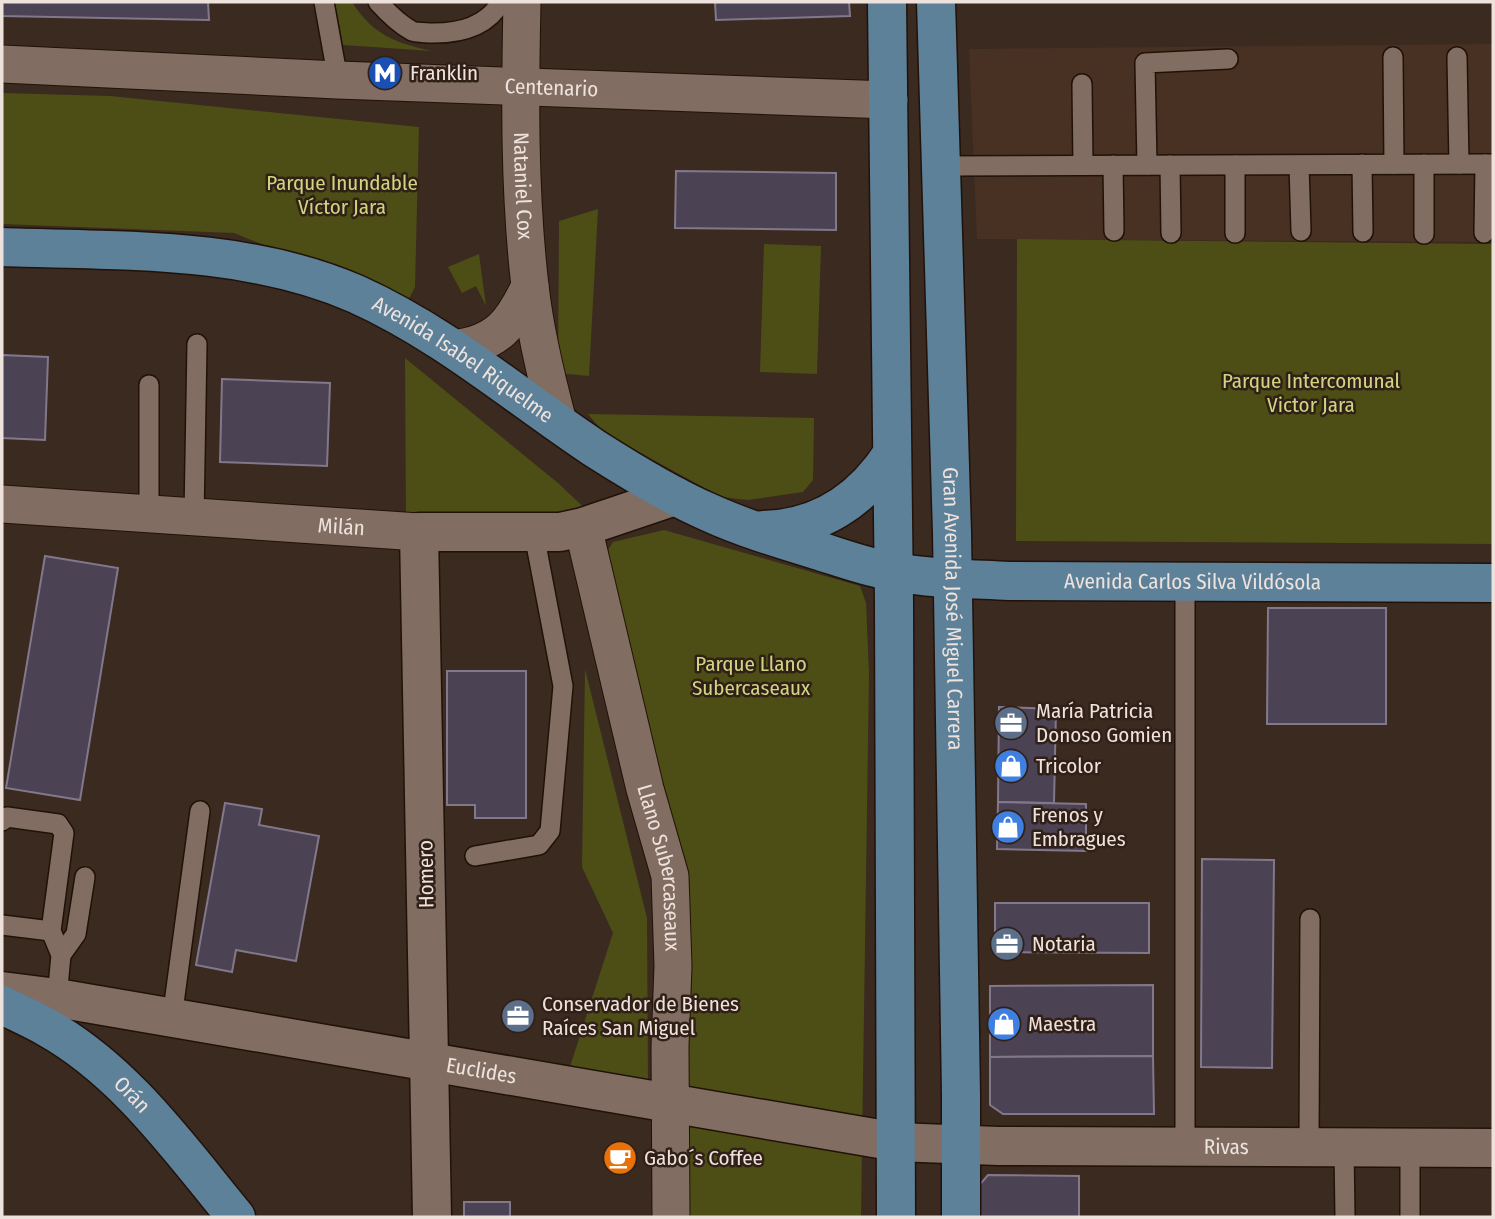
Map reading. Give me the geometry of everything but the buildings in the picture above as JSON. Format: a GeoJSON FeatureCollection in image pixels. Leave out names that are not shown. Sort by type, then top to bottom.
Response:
{"type":"FeatureCollection","features":[{"type":"Feature","properties":{"kind":"main road"},"geometry":{"type":"LineString","coordinates":[[887,2],[896,1217]]}},
{"type":"Feature","properties":{"kind":"main road","name":"Gran Avenida José Miguel Carrera"},"geometry":{"type":"LineString","coordinates":[[936,2],[952,579],[961,1217]]}},
{"type":"Feature","properties":{"kind":"main road","name":"Avenida Isabel Riquelme"},"geometry":{"type":"LineString","coordinates":[[2,247],[159,252],[233,261],[280,270],[356,294],[396,314],[454,349],[595,448],[675,496],[754,531],[893,572]]}},
{"type":"Feature","properties":{"kind":"main road"},"geometry":{"type":"LineString","coordinates":[[754,531],[798,526],[838,510],[863,491],[879,474],[892,454]]}},
{"type":"Feature","properties":{"kind":"main road","name":"Avenida Carlos Silva Vildósola"},"geometry":{"type":"LineString","coordinates":[[893,572],[1009,582],[1493,583]]}},
{"type":"Feature","properties":{"kind":"main road","name":"Orán"},"geometry":{"type":"LineString","coordinates":[[2,1005],[47,1027],[102,1067],[158,1122],[236,1217]]}},
{"type":"Feature","properties":{"kind":"street","name":"Nataniel Cox"},"geometry":{"type":"LineString","coordinates":[[522,2],[520,87],[530,286],[545,374],[558,422]]}},
{"type":"Feature","properties":{"kind":"street","name":"Centenario"},"geometry":{"type":"LineString","coordinates":[[2,64],[338,80],[889,100]]}},
{"type":"Feature","properties":{"kind":"street"},"geometry":{"type":"LineString","coordinates":[[454,349],[472,347],[489,340],[506,328],[530,286]]}},
{"type":"Feature","properties":{"kind":"street","name":"Milán"},"geometry":{"type":"LineString","coordinates":[[2,504],[419,531],[534,534],[583,527],[675,496]]}},
{"type":"Feature","properties":{"kind":"street","name":"Llano Subercaseaux"},"geometry":{"type":"LineString","coordinates":[[583,527],[645,789],[670,876],[673,966],[670,1217]]}},
{"type":"Feature","properties":{"kind":"street","name":"Homero"},"geometry":{"type":"LineString","coordinates":[[419,531],[432,1217]]}},
{"type":"Feature","properties":{"kind":"street","name":"Euclides"},"geometry":{"type":"LineString","coordinates":[[2,991],[57,998],[897,1142],[961,1146]]}},
{"type":"Feature","properties":{"kind":"street","name":"Rivas"},"geometry":{"type":"LineString","coordinates":[[961,1146],[1493,1148]]}},
{"type":"Feature","properties":{"kind":"lane"},"geometry":{"type":"LineString","coordinates":[[324,2],[338,80]]}},
{"type":"Feature","properties":{"kind":"lane"},"geometry":{"type":"LineString","coordinates":[[378,2],[414,32],[446,34],[475,26],[494,15],[501,2]]}},
{"type":"Feature","properties":{"kind":"lane"},"geometry":{"type":"LineString","coordinates":[[1393,57],[1394,164]]}},
{"type":"Feature","properties":{"kind":"lane"},"geometry":{"type":"LineString","coordinates":[[1457,57],[1459,164]]}},
{"type":"Feature","properties":{"kind":"lane"},"geometry":{"type":"LineString","coordinates":[[1147,165],[1145,63],[1228,59]]}},
{"type":"Feature","properties":{"kind":"lane"},"geometry":{"type":"LineString","coordinates":[[1082,84],[1083,165]]}},
{"type":"Feature","properties":{"kind":"lane"},"geometry":{"type":"LineString","coordinates":[[1362,164],[1363,232]]}},
{"type":"Feature","properties":{"kind":"lane"},"geometry":{"type":"LineString","coordinates":[[1424,164],[1424,234]]}},
{"type":"Feature","properties":{"kind":"lane"},"geometry":{"type":"LineString","coordinates":[[942,166],[1489,164],[1484,233]]}},
{"type":"Feature","properties":{"kind":"lane"},"geometry":{"type":"LineString","coordinates":[[1113,165],[1114,231]]}},
{"type":"Feature","properties":{"kind":"lane"},"geometry":{"type":"LineString","coordinates":[[1171,165],[1171,233]]}},
{"type":"Feature","properties":{"kind":"lane"},"geometry":{"type":"LineString","coordinates":[[1235,165],[1235,233]]}},
{"type":"Feature","properties":{"kind":"lane"},"geometry":{"type":"LineString","coordinates":[[1299,165],[1301,231]]}},
{"type":"Feature","properties":{"kind":"lane"},"geometry":{"type":"LineString","coordinates":[[194,517],[197,344]]}},
{"type":"Feature","properties":{"kind":"lane"},"geometry":{"type":"LineString","coordinates":[[149,385],[149,514]]}},
{"type":"Feature","properties":{"kind":"lane"},"geometry":{"type":"LineString","coordinates":[[475,856],[539,845],[550,831],[564,686],[534,534]]}},
{"type":"Feature","properties":{"kind":"lane"},"geometry":{"type":"LineString","coordinates":[[1185,582],[1185,1147]]}},
{"type":"Feature","properties":{"kind":"lane"},"geometry":{"type":"LineString","coordinates":[[172,1018],[200,811]]}},
{"type":"Feature","properties":{"kind":"lane"},"geometry":{"type":"LineString","coordinates":[[2,821],[7,817],[58,824],[64,833],[51,931],[61,955],[57,998]]}},
{"type":"Feature","properties":{"kind":"lane"},"geometry":{"type":"LineString","coordinates":[[61,955],[76,934],[85,877]]}},
{"type":"Feature","properties":{"kind":"lane"},"geometry":{"type":"LineString","coordinates":[[1310,919],[1326,1148],[1345,1217]]}},
{"type":"Feature","properties":{"kind":"lane"},"geometry":{"type":"LineString","coordinates":[[2,925],[51,931]]}},
{"type":"Feature","properties":{"kind":"lane"},"geometry":{"type":"LineString","coordinates":[[1410,1148],[1410,1217]]}},
{"type":"Feature","properties":{"kind":"shaded area"},"geometry":{"type":"Polygon","coordinates":[[[1493,44],[1493,242],[977,239],[969,49],[1493,44]]]}},
{"type":"Feature","properties":{"kind":"green space"},"geometry":{"type":"Polygon","coordinates":[[[335,2],[352,2],[368,22],[386,36],[432,51],[343,45],[335,2]]]}},
{"type":"Feature","properties":{"kind":"green space","name":"Parque Inundable Víctor Jara"},"geometry":{"type":"Polygon","coordinates":[[[2,93],[110,96],[419,127],[415,287],[406,305],[234,233],[2,224],[2,93]]]}},
{"type":"Feature","properties":{"kind":"green space"},"geometry":{"type":"Polygon","coordinates":[[[598,209],[589,376],[558,373],[559,221],[598,209]]]}},
{"type":"Feature","properties":{"kind":"green space","name":"Parque Intercomunal Victor Jara"},"geometry":{"type":"Polygon","coordinates":[[[1017,239],[1493,244],[1493,544],[1016,541],[1017,239]]]}},
{"type":"Feature","properties":{"kind":"green space"},"geometry":{"type":"Polygon","coordinates":[[[764,244],[821,246],[817,374],[760,372],[764,244]]]}},
{"type":"Feature","properties":{"kind":"green space"},"geometry":{"type":"Polygon","coordinates":[[[479,254],[486,306],[476,286],[462,293],[448,267],[479,254]]]}},
{"type":"Feature","properties":{"kind":"green space"},"geometry":{"type":"Polygon","coordinates":[[[405,358],[558,483],[595,518],[406,522],[405,358]]]}},
{"type":"Feature","properties":{"kind":"green space"},"geometry":{"type":"Polygon","coordinates":[[[588,414],[814,418],[813,480],[803,492],[748,500],[721,497],[604,433],[588,414]]]}},
{"type":"Feature","properties":{"kind":"green space","name":"Parque Llano Subercaseaux"},"geometry":{"type":"Polygon","coordinates":[[[664,530],[860,586],[866,603],[869,673],[861,1217],[682,1217],[683,1085],[603,558],[613,542],[664,530]]]}},
{"type":"Feature","properties":{"kind":"green space"},"geometry":{"type":"Polygon","coordinates":[[[585,669],[647,918],[648,1088],[567,1076],[613,933],[582,867],[585,669]]]}},
{"type":"Feature","properties":{"kind":"place","name":"Franklin"},"geometry":{"type":"Point","coordinates":[385,73]}},
{"type":"Feature","properties":{"kind":"place","name":"María Patricia Donoso Gomien"},"geometry":{"type":"Point","coordinates":[1011,723]}},
{"type":"Feature","properties":{"kind":"place","name":"Tricolor"},"geometry":{"type":"Point","coordinates":[1011,766]}},
{"type":"Feature","properties":{"kind":"place","name":"Frenos y Embragues"},"geometry":{"type":"Point","coordinates":[1008,827]}},
{"type":"Feature","properties":{"kind":"place","name":"Notaria"},"geometry":{"type":"Point","coordinates":[1007,944]}},
{"type":"Feature","properties":{"kind":"place","name":"Conservador de Bienes Raíces San Miguel"},"geometry":{"type":"Point","coordinates":[518,1016]}},
{"type":"Feature","properties":{"kind":"place","name":"Maestra"},"geometry":{"type":"Point","coordinates":[1004,1024]}},
{"type":"Feature","properties":{"kind":"place","name":"Gabo´s Coffee"},"geometry":{"type":"Point","coordinates":[620,1158]}}]}
